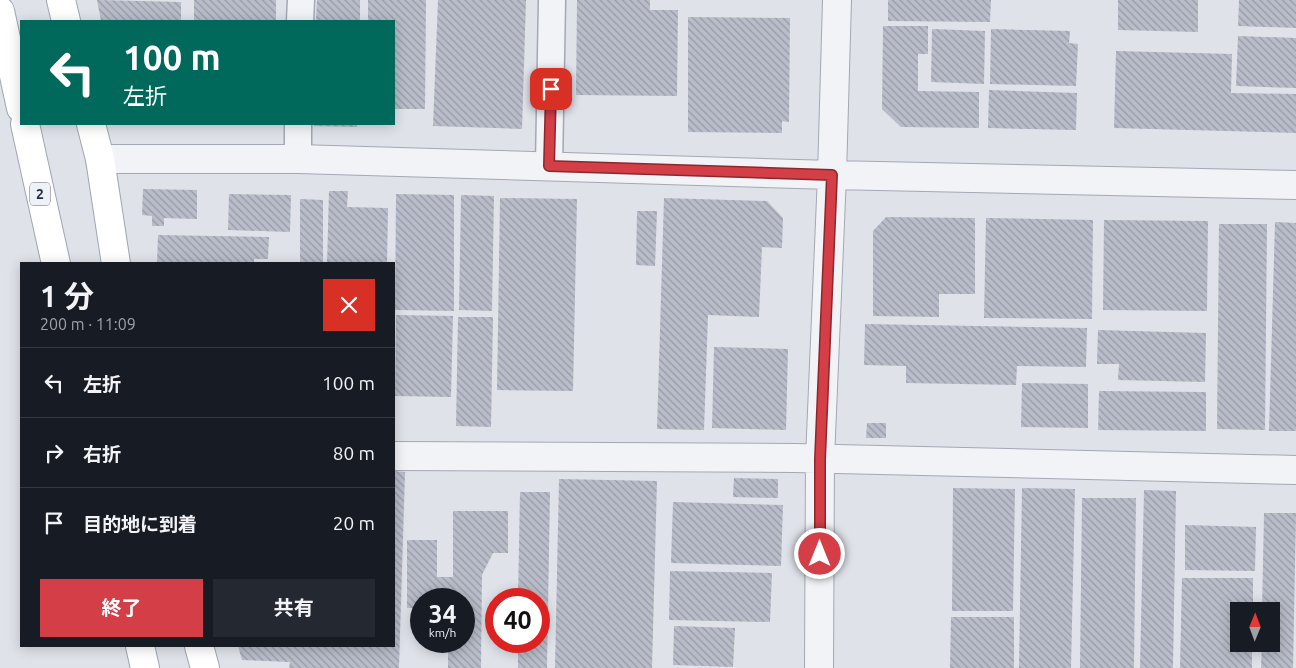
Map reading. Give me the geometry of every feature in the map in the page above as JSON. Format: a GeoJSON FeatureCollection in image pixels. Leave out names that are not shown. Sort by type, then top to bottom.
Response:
{"type":"FeatureCollection","features":[{"type":"Feature","properties":{"kind":"main road"},"geometry":{"type":"LineString","coordinates":[[61,0],[66,20]]}},
{"type":"Feature","properties":{"kind":"main road"},"geometry":{"type":"LineString","coordinates":[[0,12],[20,103]]}},
{"type":"Feature","properties":{"kind":"main road","name":"2"},"geometry":{"type":"LineString","coordinates":[[25,125],[56,262]]}},
{"type":"Feature","properties":{"kind":"main road"},"geometry":{"type":"LineString","coordinates":[[91,125],[100,159],[116,262]]}},
{"type":"Feature","properties":{"kind":"main road"},"geometry":{"type":"LineString","coordinates":[[140,647],[145,668]]}},
{"type":"Feature","properties":{"kind":"main road"},"geometry":{"type":"LineString","coordinates":[[199,647],[205,668]]}},
{"type":"Feature","properties":{"kind":"street"},"geometry":{"type":"LineString","coordinates":[[300,0],[300,20]]}},
{"type":"Feature","properties":{"kind":"street"},"geometry":{"type":"LineString","coordinates":[[549,166],[552,0]]}},
{"type":"Feature","properties":{"kind":"street"},"geometry":{"type":"LineString","coordinates":[[818,668],[820,459],[838,0]]}},
{"type":"Feature","properties":{"kind":"street"},"geometry":{"type":"LineString","coordinates":[[298,125],[298,159]]}},
{"type":"Feature","properties":{"kind":"street"},"geometry":{"type":"LineString","coordinates":[[100,159],[298,159],[832,175],[1296,185]]}},
{"type":"Feature","properties":{"kind":"street"},"geometry":{"type":"LineString","coordinates":[[395,456],[820,459],[1296,470]]}},
{"type":"Feature","properties":{"kind":"building"},"geometry":{"type":"Polygon","coordinates":[[[97,0],[181,2],[181,20],[101,20],[97,0]]]}},
{"type":"Feature","properties":{"kind":"building"},"geometry":{"type":"Polygon","coordinates":[[[194,0],[276,0],[276,20],[194,20],[194,0]]]}},
{"type":"Feature","properties":{"kind":"building"},"geometry":{"type":"Polygon","coordinates":[[[317,0],[360,0],[360,20],[316,20],[317,0]]]}},
{"type":"Feature","properties":{"kind":"building"},"geometry":{"type":"Polygon","coordinates":[[[368,0],[426,0],[425,109],[395,109],[395,20],[368,20],[368,0]]]}},
{"type":"Feature","properties":{"kind":"building"},"geometry":{"type":"Polygon","coordinates":[[[438,0],[526,0],[522,129],[433,126],[438,0]]]}},
{"type":"Feature","properties":{"kind":"building"},"geometry":{"type":"Polygon","coordinates":[[[577,0],[650,0],[650,10],[678,10],[677,96],[576,95],[577,0]]]}},
{"type":"Feature","properties":{"kind":"building"},"geometry":{"type":"Polygon","coordinates":[[[888,0],[991,0],[990,22],[888,21],[888,0]]]}},
{"type":"Feature","properties":{"kind":"building"},"geometry":{"type":"Polygon","coordinates":[[[1118,0],[1198,0],[1198,32],[1118,30],[1118,0]]]}},
{"type":"Feature","properties":{"kind":"building"},"geometry":{"type":"Polygon","coordinates":[[[1239,0],[1296,0],[1296,28],[1238,26],[1239,0]]]}},
{"type":"Feature","properties":{"kind":"building"},"geometry":{"type":"Polygon","coordinates":[[[688,17],[790,18],[789,122],[782,121],[782,133],[688,132],[688,17]]]}},
{"type":"Feature","properties":{"kind":"building"},"geometry":{"type":"Polygon","coordinates":[[[883,26],[928,26],[928,54],[918,54],[918,91],[979,92],[979,128],[901,127],[882,109],[883,26]]]}},
{"type":"Feature","properties":{"kind":"building"},"geometry":{"type":"Polygon","coordinates":[[[932,29],[985,31],[984,84],[931,82],[932,29]]]}},
{"type":"Feature","properties":{"kind":"building"},"geometry":{"type":"Polygon","coordinates":[[[991,29],[1070,31],[1069,43],[1078,44],[1076,86],[990,84],[991,29]]]}},
{"type":"Feature","properties":{"kind":"building"},"geometry":{"type":"Polygon","coordinates":[[[1238,36],[1296,38],[1296,88],[1236,86],[1238,36]]]}},
{"type":"Feature","properties":{"kind":"building"},"geometry":{"type":"Polygon","coordinates":[[[1116,51],[1232,54],[1231,93],[1296,94],[1296,133],[1114,128],[1116,51]]]}},
{"type":"Feature","properties":{"kind":"building"},"geometry":{"type":"Polygon","coordinates":[[[989,90],[1077,93],[1076,130],[988,128],[989,90]]]}},
{"type":"Feature","properties":{"kind":"building"},"geometry":{"type":"Polygon","coordinates":[[[357,125],[357,127],[314,126],[357,125]]]}},
{"type":"Feature","properties":{"kind":"building"},"geometry":{"type":"Polygon","coordinates":[[[143,189],[197,190],[197,219],[164,218],[164,226],[152,226],[152,216],[142,215],[143,189]]]}},
{"type":"Feature","properties":{"kind":"building"},"geometry":{"type":"Polygon","coordinates":[[[329,191],[348,191],[347,207],[388,208],[387,262],[327,262],[329,191]]]}},
{"type":"Feature","properties":{"kind":"building"},"geometry":{"type":"Polygon","coordinates":[[[229,194],[291,195],[290,232],[228,230],[229,194]]]}},
{"type":"Feature","properties":{"kind":"building"},"geometry":{"type":"Polygon","coordinates":[[[396,194],[454,195],[454,311],[395,310],[396,194]]]}},
{"type":"Feature","properties":{"kind":"building"},"geometry":{"type":"Polygon","coordinates":[[[461,195],[494,196],[492,311],[459,310],[461,195]]]}},
{"type":"Feature","properties":{"kind":"building"},"geometry":{"type":"Polygon","coordinates":[[[500,198],[577,199],[573,391],[497,390],[500,198]]]}},
{"type":"Feature","properties":{"kind":"building"},"geometry":{"type":"Polygon","coordinates":[[[664,198],[767,201],[783,218],[782,248],[762,247],[759,317],[708,315],[704,430],[657,429],[664,198]]]}},
{"type":"Feature","properties":{"kind":"building"},"geometry":{"type":"Polygon","coordinates":[[[300,199],[323,200],[323,262],[300,262],[300,199]]]}},
{"type":"Feature","properties":{"kind":"building"},"geometry":{"type":"Polygon","coordinates":[[[637,211],[657,211],[655,266],[636,265],[637,211]]]}},
{"type":"Feature","properties":{"kind":"building"},"geometry":{"type":"Polygon","coordinates":[[[886,217],[975,218],[975,294],[939,294],[939,317],[873,316],[873,231],[886,217]]]}},
{"type":"Feature","properties":{"kind":"building"},"geometry":{"type":"Polygon","coordinates":[[[986,218],[1093,220],[1092,319],[984,318],[986,218]]]}},
{"type":"Feature","properties":{"kind":"building"},"geometry":{"type":"Polygon","coordinates":[[[1104,220],[1208,221],[1207,311],[1103,310],[1104,220]]]}},
{"type":"Feature","properties":{"kind":"building"},"geometry":{"type":"Polygon","coordinates":[[[1275,222],[1296,223],[1296,431],[1269,431],[1275,222]]]}},
{"type":"Feature","properties":{"kind":"building"},"geometry":{"type":"Polygon","coordinates":[[[1219,224],[1267,224],[1265,430],[1217,429],[1219,224]]]}},
{"type":"Feature","properties":{"kind":"building"},"geometry":{"type":"Polygon","coordinates":[[[158,235],[269,237],[268,259],[254,259],[254,262],[157,262],[158,235]]]}},
{"type":"Feature","properties":{"kind":"building"},"geometry":{"type":"Polygon","coordinates":[[[396,315],[453,316],[451,397],[395,396],[396,315]]]}},
{"type":"Feature","properties":{"kind":"building"},"geometry":{"type":"Polygon","coordinates":[[[458,317],[493,317],[491,427],[456,426],[458,317]]]}},
{"type":"Feature","properties":{"kind":"building"},"geometry":{"type":"Polygon","coordinates":[[[865,324],[1087,328],[1086,367],[1017,366],[1016,385],[906,383],[906,366],[864,365],[865,324]]]}},
{"type":"Feature","properties":{"kind":"building"},"geometry":{"type":"Polygon","coordinates":[[[1098,330],[1206,333],[1205,382],[1118,380],[1119,364],[1097,364],[1098,330]]]}},
{"type":"Feature","properties":{"kind":"building"},"geometry":{"type":"Polygon","coordinates":[[[714,347],[788,349],[786,430],[712,428],[714,347]]]}},
{"type":"Feature","properties":{"kind":"building"},"geometry":{"type":"Polygon","coordinates":[[[1022,383],[1088,384],[1088,428],[1021,427],[1022,383]]]}},
{"type":"Feature","properties":{"kind":"building"},"geometry":{"type":"Polygon","coordinates":[[[1099,391],[1206,392],[1206,431],[1098,430],[1099,391]]]}},
{"type":"Feature","properties":{"kind":"building"},"geometry":{"type":"Polygon","coordinates":[[[867,423],[886,423],[886,438],[866,438],[867,423]]]}},
{"type":"Feature","properties":{"kind":"building"},"geometry":{"type":"Polygon","coordinates":[[[395,471],[405,472],[399,668],[289,668],[290,662],[242,660],[238,647],[395,647],[395,471]]]}},
{"type":"Feature","properties":{"kind":"building"},"geometry":{"type":"Polygon","coordinates":[[[734,478],[778,479],[778,498],[733,497],[734,478]]]}},
{"type":"Feature","properties":{"kind":"building"},"geometry":{"type":"Polygon","coordinates":[[[559,479],[657,481],[652,668],[555,668],[559,479]]]}},
{"type":"Feature","properties":{"kind":"building"},"geometry":{"type":"Polygon","coordinates":[[[953,488],[1015,489],[1013,611],[952,611],[953,488]]]}},
{"type":"Feature","properties":{"kind":"building"},"geometry":{"type":"Polygon","coordinates":[[[1022,488],[1075,489],[1071,668],[1019,668],[1022,488]]]}},
{"type":"Feature","properties":{"kind":"building"},"geometry":{"type":"Polygon","coordinates":[[[1144,490],[1176,491],[1173,668],[1140,668],[1144,490]]]}},
{"type":"Feature","properties":{"kind":"building"},"geometry":{"type":"Polygon","coordinates":[[[520,492],[550,492],[548,588],[518,588],[520,492]]]}},
{"type":"Feature","properties":{"kind":"building"},"geometry":{"type":"Polygon","coordinates":[[[1082,498],[1136,498],[1134,668],[1080,668],[1082,498]]]}},
{"type":"Feature","properties":{"kind":"building"},"geometry":{"type":"Polygon","coordinates":[[[673,502],[783,505],[781,566],[671,563],[673,502]]]}},
{"type":"Feature","properties":{"kind":"building"},"geometry":{"type":"Polygon","coordinates":[[[453,511],[508,511],[508,553],[493,553],[482,575],[481,668],[448,668],[448,653],[475,653],[475,588],[410,588],[410,608],[407,608],[407,540],[437,540],[437,577],[453,577],[453,511]]]}},
{"type":"Feature","properties":{"kind":"building"},"geometry":{"type":"Polygon","coordinates":[[[1264,513],[1296,513],[1293,668],[1261,668],[1262,652],[1280,652],[1280,602],[1262,602],[1264,513]]]}},
{"type":"Feature","properties":{"kind":"building"},"geometry":{"type":"Polygon","coordinates":[[[1185,525],[1256,527],[1255,571],[1185,570],[1185,525]]]}},
{"type":"Feature","properties":{"kind":"building"},"geometry":{"type":"Polygon","coordinates":[[[670,571],[772,573],[770,622],[669,620],[670,571]]]}},
{"type":"Feature","properties":{"kind":"building"},"geometry":{"type":"Polygon","coordinates":[[[1182,578],[1253,578],[1253,602],[1230,602],[1230,652],[1252,652],[1252,668],[1180,668],[1182,578]]]}},
{"type":"Feature","properties":{"kind":"building"},"geometry":{"type":"Polygon","coordinates":[[[951,617],[1014,617],[1014,668],[950,668],[951,617]]]}},
{"type":"Feature","properties":{"kind":"building"},"geometry":{"type":"Polygon","coordinates":[[[674,626],[735,628],[733,667],[673,665],[674,626]]]}},
{"type":"Feature","properties":{"kind":"building"},"geometry":{"type":"Polygon","coordinates":[[[518,653],[547,653],[547,668],[518,668],[518,653]]]}},
{"type":"Feature","properties":{"kind":"route"},"geometry":{"type":"LineString","coordinates":[[551,89],[549,166],[832,175],[820,459],[820,554]]}}]}
